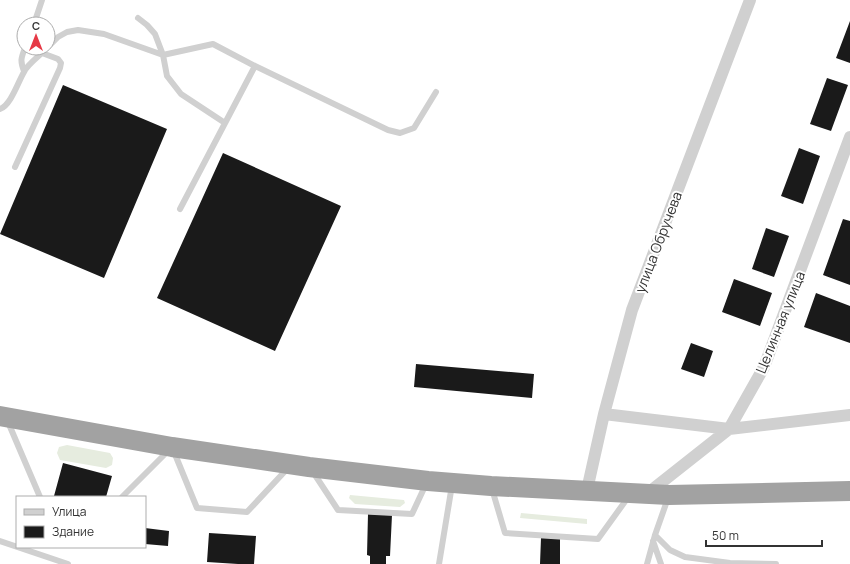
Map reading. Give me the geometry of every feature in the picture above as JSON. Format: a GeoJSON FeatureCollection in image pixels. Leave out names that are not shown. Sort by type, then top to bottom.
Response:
{"type":"FeatureCollection","features":[{"type":"Feature","properties":{"kind":"highway"},"geometry":{"type":"LineString","coordinates":[[3,416],[172,447],[301,466],[428,481],[491,486],[669,495],[850,491]]}},
{"type":"Feature","properties":{"kind":"street","name":"улица Обручева"},"geometry":{"type":"LineString","coordinates":[[587,490],[604,414],[632,310],[750,0]]}},
{"type":"Feature","properties":{"kind":"street","name":"Целинная улица"},"geometry":{"type":"LineString","coordinates":[[640,493],[729,429],[764,367],[850,137]]}},
{"type":"Feature","properties":{"kind":"street"},"geometry":{"type":"LineString","coordinates":[[604,414],[729,429],[850,415]]}},
{"type":"Feature","properties":{"kind":"lane"},"geometry":{"type":"LineString","coordinates":[[37,16],[42,0]]}},
{"type":"Feature","properties":{"kind":"lane"},"geometry":{"type":"LineString","coordinates":[[138,18],[147,25],[154,34],[163,55],[167,76],[181,94],[226,123]]}},
{"type":"Feature","properties":{"kind":"lane"},"geometry":{"type":"LineString","coordinates":[[56,39],[67,32],[78,30],[104,34],[163,55],[213,44],[255,66],[388,130],[400,133],[414,128],[436,92]]}},
{"type":"Feature","properties":{"kind":"lane"},"geometry":{"type":"LineString","coordinates":[[22,56],[21,63],[24,71]]}},
{"type":"Feature","properties":{"kind":"lane"},"geometry":{"type":"LineString","coordinates":[[0,109],[4,108],[18,87],[24,71],[39,56]]}},
{"type":"Feature","properties":{"kind":"lane"},"geometry":{"type":"LineString","coordinates":[[15,167],[60,68],[61,63],[58,59],[50,56]]}},
{"type":"Feature","properties":{"kind":"lane"},"geometry":{"type":"LineString","coordinates":[[180,210],[255,66]]}},
{"type":"Feature","properties":{"kind":"lane"},"geometry":{"type":"LineString","coordinates":[[3,416],[40,496]]}},
{"type":"Feature","properties":{"kind":"lane"},"geometry":{"type":"LineString","coordinates":[[123,496],[172,447],[197,508],[247,512],[301,466],[338,510],[412,514],[428,481]]}},
{"type":"Feature","properties":{"kind":"lane"},"geometry":{"type":"LineString","coordinates":[[439,564],[453,483]]}},
{"type":"Feature","properties":{"kind":"lane"},"geometry":{"type":"LineString","coordinates":[[491,486],[505,533],[598,539],[640,493]]}},
{"type":"Feature","properties":{"kind":"lane"},"geometry":{"type":"LineString","coordinates":[[647,564],[654,538],[669,495]]}},
{"type":"Feature","properties":{"kind":"lane"},"geometry":{"type":"LineString","coordinates":[[654,538],[661,564]]}},
{"type":"Feature","properties":{"kind":"lane"},"geometry":{"type":"LineString","coordinates":[[654,538],[670,550],[685,557],[730,563],[776,564]]}},
{"type":"Feature","properties":{"kind":"lane"},"geometry":{"type":"LineString","coordinates":[[0,541],[16,546]]}},
{"type":"Feature","properties":{"kind":"lane"},"geometry":{"type":"LineString","coordinates":[[21,548],[68,564]]}},
{"type":"Feature","properties":{"kind":"shaded area"},"geometry":{"type":"Polygon","coordinates":[[[67,445],[110,453],[113,458],[112,465],[106,468],[60,460],[57,453],[59,447],[67,445]]]}},
{"type":"Feature","properties":{"kind":"shaded area"},"geometry":{"type":"Polygon","coordinates":[[[350,495],[404,500],[405,503],[400,507],[355,504],[349,498],[350,495]]]}},
{"type":"Feature","properties":{"kind":"shaded area"},"geometry":{"type":"Polygon","coordinates":[[[521,513],[587,519],[587,524],[520,518],[521,513]]]}},
{"type":"Feature","properties":{"kind":"building"},"geometry":{"type":"Polygon","coordinates":[[[850,21],[850,63],[836,58],[850,21]]]}},
{"type":"Feature","properties":{"kind":"building"},"geometry":{"type":"Polygon","coordinates":[[[827,78],[848,85],[831,131],[810,124],[827,78]]]}},
{"type":"Feature","properties":{"kind":"building"},"geometry":{"type":"Polygon","coordinates":[[[63,85],[167,129],[104,278],[0,234],[63,85]]]}},
{"type":"Feature","properties":{"kind":"building"},"geometry":{"type":"Polygon","coordinates":[[[799,148],[820,156],[803,204],[781,196],[799,148]]]}},
{"type":"Feature","properties":{"kind":"building"},"geometry":{"type":"Polygon","coordinates":[[[223,153],[341,206],[275,351],[157,298],[223,153]]]}},
{"type":"Feature","properties":{"kind":"building"},"geometry":{"type":"Polygon","coordinates":[[[843,219],[850,221],[850,285],[823,275],[843,219]]]}},
{"type":"Feature","properties":{"kind":"building"},"geometry":{"type":"Polygon","coordinates":[[[766,228],[789,236],[774,277],[752,269],[766,228]]]}},
{"type":"Feature","properties":{"kind":"building"},"geometry":{"type":"Polygon","coordinates":[[[734,279],[772,293],[760,326],[722,312],[734,279]]]}},
{"type":"Feature","properties":{"kind":"building"},"geometry":{"type":"Polygon","coordinates":[[[816,293],[850,306],[850,343],[804,327],[816,293]]]}},
{"type":"Feature","properties":{"kind":"building"},"geometry":{"type":"Polygon","coordinates":[[[691,343],[713,351],[704,377],[681,369],[691,343]]]}},
{"type":"Feature","properties":{"kind":"building"},"geometry":{"type":"Polygon","coordinates":[[[416,364],[534,374],[532,398],[414,387],[416,364]]]}},
{"type":"Feature","properties":{"kind":"building"},"geometry":{"type":"Polygon","coordinates":[[[63,463],[112,476],[106,496],[54,496],[63,463]]]}},
{"type":"Feature","properties":{"kind":"building"},"geometry":{"type":"Polygon","coordinates":[[[368,514],[392,515],[390,556],[386,556],[386,564],[370,564],[370,556],[367,555],[368,514]]]}},
{"type":"Feature","properties":{"kind":"building"},"geometry":{"type":"Polygon","coordinates":[[[146,528],[169,531],[168,546],[146,544],[146,528]]]}},
{"type":"Feature","properties":{"kind":"building"},"geometry":{"type":"Polygon","coordinates":[[[209,533],[256,536],[254,564],[207,562],[209,533]]]}},
{"type":"Feature","properties":{"kind":"building"},"geometry":{"type":"Polygon","coordinates":[[[541,538],[560,538],[560,564],[540,564],[541,538]]]}}]}
